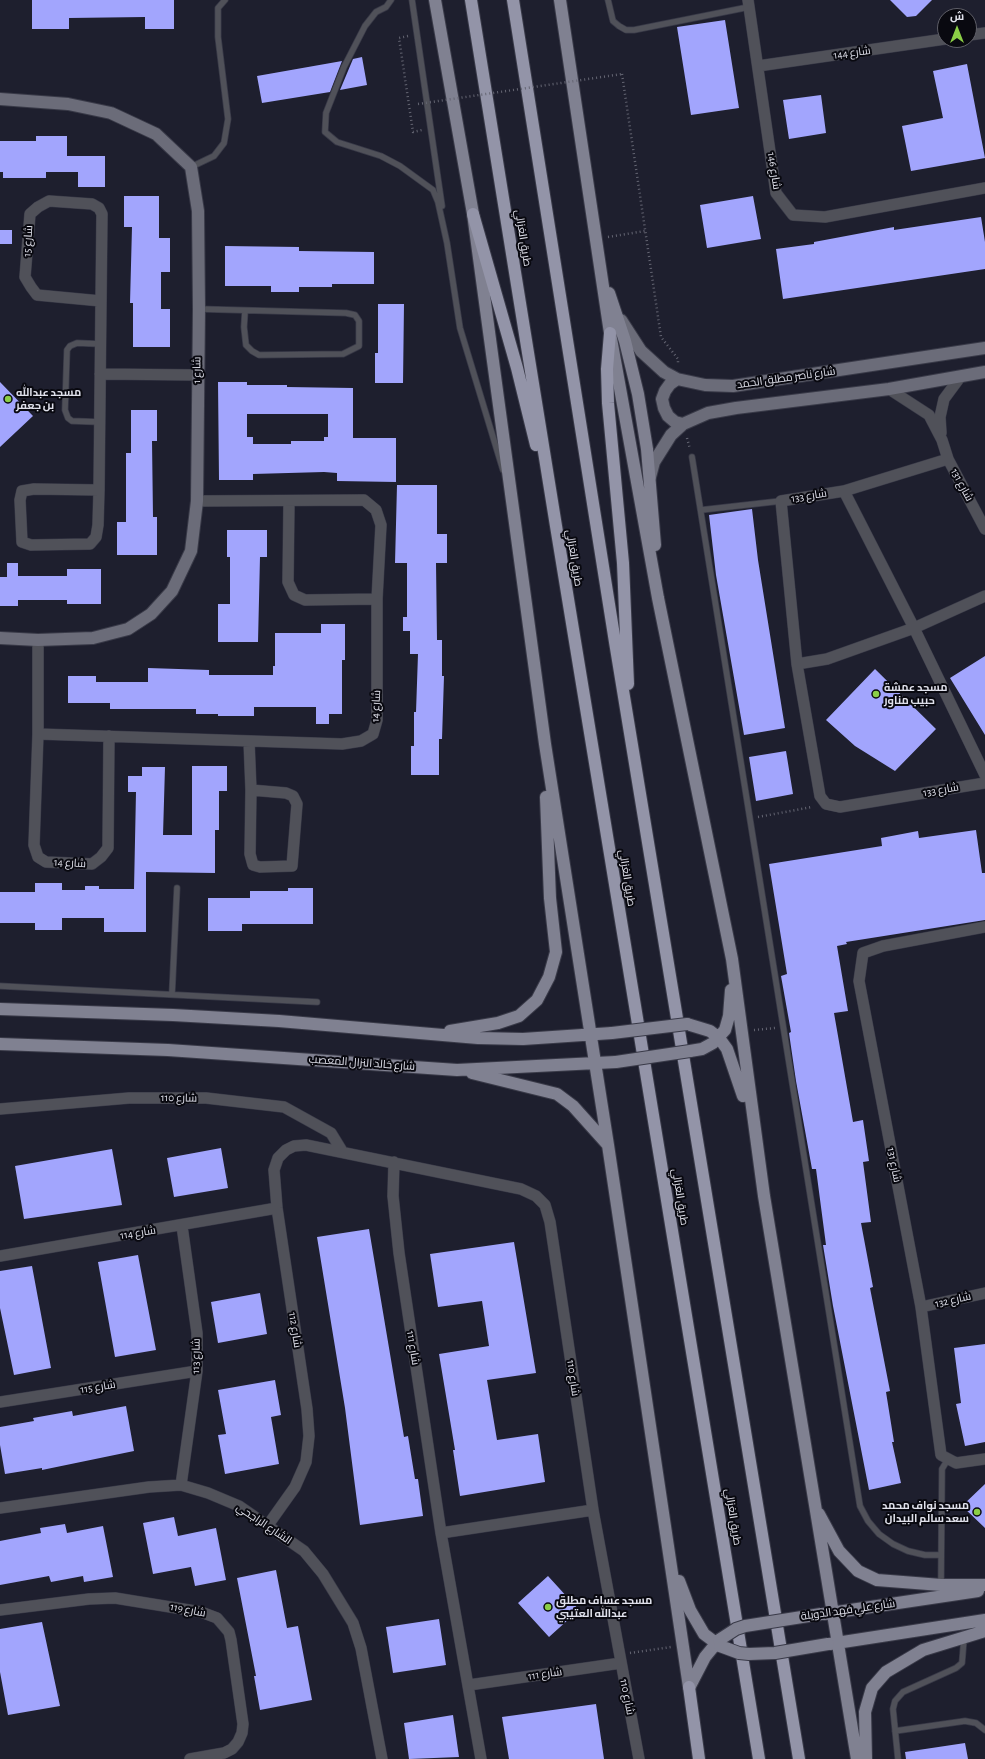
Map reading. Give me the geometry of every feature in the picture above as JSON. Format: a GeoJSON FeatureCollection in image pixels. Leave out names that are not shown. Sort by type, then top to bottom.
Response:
{"type":"FeatureCollection","features":[{"type":"Feature","properties":{"kind":"highway","name":"طريق الغزالي"},"geometry":{"type":"LineString","coordinates":[[472,0],[556,526],[759,1759]]}},
{"type":"Feature","properties":{"kind":"highway"},"geometry":{"type":"LineString","coordinates":[[513,0],[631,737],[800,1759]]}},
{"type":"Feature","properties":{"kind":"highway"},"geometry":{"type":"LineString","coordinates":[[473,214],[517,368],[556,526]]}},
{"type":"Feature","properties":{"kind":"highway"},"geometry":{"type":"LineString","coordinates":[[610,333],[607,369],[608,403],[623,563],[631,737]]}},
{"type":"Feature","properties":{"kind":"highway"},"geometry":{"type":"LineString","coordinates":[[689,1687],[699,1759]]}},
{"type":"Feature","properties":{"kind":"main road"},"geometry":{"type":"LineString","coordinates":[[435,0],[473,214],[544,744],[596,1064],[689,1687]]}},
{"type":"Feature","properties":{"kind":"main road"},"geometry":{"type":"LineString","coordinates":[[560,0],[596,239],[599,268],[610,333],[658,598],[732,959],[756,1140],[814,1505],[827,1614],[857,1759]]}},
{"type":"Feature","properties":{"kind":"main road"},"geometry":{"type":"LineString","coordinates":[[599,268],[617,314],[638,394],[650,477],[658,598]]}},
{"type":"Feature","properties":{"kind":"main road"},"geometry":{"type":"LineString","coordinates":[[435,1033],[498,1023],[519,1016],[537,1000],[549,977],[556,952],[550,898],[544,744]]}},
{"type":"Feature","properties":{"kind":"main road"},"geometry":{"type":"LineString","coordinates":[[720,1038],[725,1030],[729,1016],[732,959]]}},
{"type":"Feature","properties":{"kind":"main road"},"geometry":{"type":"LineString","coordinates":[[0,1009],[188,1016],[435,1033],[478,1038],[523,1039],[591,1034],[687,1024],[710,1031],[720,1038],[727,1049],[738,1077],[756,1140]]}},
{"type":"Feature","properties":{"kind":"main road","name":"شارع خالد النزال المعصب"},"geometry":{"type":"LineString","coordinates":[[0,1044],[168,1050],[457,1070],[616,1062],[702,1049],[720,1038]]}},
{"type":"Feature","properties":{"kind":"main road"},"geometry":{"type":"LineString","coordinates":[[457,1070],[557,1094],[573,1106],[608,1145]]}},
{"type":"Feature","properties":{"kind":"main road"},"geometry":{"type":"LineString","coordinates":[[814,1505],[838,1551],[858,1571],[877,1580],[942,1585],[985,1585]]}},
{"type":"Feature","properties":{"kind":"main road"},"geometry":{"type":"LineString","coordinates":[[671,1561],[690,1610],[704,1634],[739,1653],[775,1653],[985,1620]]}},
{"type":"Feature","properties":{"kind":"main road","name":"شارع علي فهد الدويلة"},"geometry":{"type":"LineString","coordinates":[[689,1687],[696,1672],[719,1643],[736,1629],[745,1626],[985,1590]]}},
{"type":"Feature","properties":{"kind":"main road"},"geometry":{"type":"LineString","coordinates":[[866,1759],[865,1712],[872,1688],[886,1672],[923,1650],[985,1632]]}},
{"type":"Feature","properties":{"kind":"street","name":"شارع 146"},"geometry":{"type":"LineString","coordinates":[[749,3],[776,193],[793,215],[825,217],[985,188]]}},
{"type":"Feature","properties":{"kind":"street","name":"شارع 144"},"geometry":{"type":"LineString","coordinates":[[758,66],[937,40]]}},
{"type":"Feature","properties":{"kind":"street"},"geometry":{"type":"LineString","coordinates":[[0,99],[68,104],[111,113],[156,134],[191,167]]}},
{"type":"Feature","properties":{"kind":"street","name":"شارع 1"},"geometry":{"type":"LineString","coordinates":[[0,638],[38,640],[93,638],[128,629],[151,614],[172,591],[191,551],[197,501],[197,375],[199,309],[198,211],[191,167]]}},
{"type":"Feature","properties":{"kind":"street","name":"شارع 15"},"geometry":{"type":"LineString","coordinates":[[99,490],[34,489],[22,491],[20,500],[22,542],[31,545],[90,544],[96,537],[98,525],[99,490],[100,422],[102,214],[99,208],[92,204],[49,202],[38,207],[30,214],[25,276],[31,288],[38,295],[101,301]]}},
{"type":"Feature","properties":{"kind":"street","name":"شارع ناصر مطلق الحمد"},"geometry":{"type":"LineString","coordinates":[[617,314],[641,351],[664,372],[677,379],[704,386],[733,386],[985,348]]}},
{"type":"Feature","properties":{"kind":"street","name":"شارع ناصر مطلق الحمد"},"geometry":{"type":"LineString","coordinates":[[650,477],[654,462],[661,448],[671,435],[683,424],[695,418],[722,410],[889,389],[985,372]]}},
{"type":"Feature","properties":{"kind":"street"},"geometry":{"type":"LineString","coordinates":[[100,374],[197,375]]}},
{"type":"Feature","properties":{"kind":"street","name":"شارع 131"},"geometry":{"type":"LineString","coordinates":[[942,440],[940,417],[944,399],[961,376]]}},
{"type":"Feature","properties":{"kind":"street"},"geometry":{"type":"LineString","coordinates":[[677,379],[670,384],[662,399],[668,416],[675,422],[683,424]]}},
{"type":"Feature","properties":{"kind":"street","name":"شارع 131"},"geometry":{"type":"LineString","coordinates":[[889,389],[929,415],[942,440],[948,459],[985,529]]}},
{"type":"Feature","properties":{"kind":"street","name":"شارع 133"},"geometry":{"type":"LineString","coordinates":[[948,459],[844,491],[781,501],[797,664],[820,796],[826,804],[840,807],[985,783]]}},
{"type":"Feature","properties":{"kind":"street"},"geometry":{"type":"LineString","coordinates":[[844,491],[914,628],[985,775]]}},
{"type":"Feature","properties":{"kind":"street","name":"شارع 14"},"geometry":{"type":"LineString","coordinates":[[38,734],[342,744],[360,741],[373,734],[377,720],[377,599],[382,525],[376,510],[364,500],[288,502],[197,501]]}},
{"type":"Feature","properties":{"kind":"street"},"geometry":{"type":"LineString","coordinates":[[288,502],[288,582],[294,595],[305,600],[377,599]]}},
{"type":"Feature","properties":{"kind":"street"},"geometry":{"type":"LineString","coordinates":[[797,664],[826,659],[914,628],[985,596]]}},
{"type":"Feature","properties":{"kind":"street","name":"شارع 14"},"geometry":{"type":"LineString","coordinates":[[38,640],[38,734],[34,845],[38,857],[46,862],[92,864],[101,857],[108,848],[109,736]]}},
{"type":"Feature","properties":{"kind":"street"},"geometry":{"type":"LineString","coordinates":[[249,741],[250,854],[253,865],[260,867],[292,866],[297,804],[293,796],[286,793],[250,790]]}},
{"type":"Feature","properties":{"kind":"street","name":"شارع 131"},"geometry":{"type":"LineString","coordinates":[[948,1459],[942,1455],[921,1307],[859,981],[863,953],[883,946],[985,927]]}},
{"type":"Feature","properties":{"kind":"street","name":"شارع 110"},"geometry":{"type":"LineString","coordinates":[[0,1109],[129,1098],[206,1098],[284,1107],[331,1133],[342,1151]]}},
{"type":"Feature","properties":{"kind":"street","name":"شارع 110"},"geometry":{"type":"LineString","coordinates":[[306,1145],[521,1188],[536,1196],[544,1205],[550,1222],[593,1510],[639,1759]]}},
{"type":"Feature","properties":{"kind":"street","name":"شارع 112"},"geometry":{"type":"LineString","coordinates":[[268,1525],[295,1487],[306,1462],[309,1436],[307,1409],[277,1208],[274,1170],[278,1158],[286,1150],[294,1146],[306,1145]]}},
{"type":"Feature","properties":{"kind":"street","name":"شارع 111"},"geometry":{"type":"LineString","coordinates":[[394,1162],[393,1196],[396,1233],[441,1533],[481,1759]]}},
{"type":"Feature","properties":{"kind":"street","name":"114 شارع"},"geometry":{"type":"LineString","coordinates":[[0,1256],[182,1226],[277,1208]]}},
{"type":"Feature","properties":{"kind":"street","name":"شارع 113"},"geometry":{"type":"LineString","coordinates":[[181,1485],[197,1371],[197,1333],[182,1226]]}},
{"type":"Feature","properties":{"kind":"street","name":"شارع 132"},"geometry":{"type":"LineString","coordinates":[[921,1307],[985,1293]]}},
{"type":"Feature","properties":{"kind":"street","name":"شارع 115"},"geometry":{"type":"LineString","coordinates":[[0,1402],[197,1371]]}},
{"type":"Feature","properties":{"kind":"street"},"geometry":{"type":"LineString","coordinates":[[948,1459],[956,1463],[985,1459]]}},
{"type":"Feature","properties":{"kind":"street","name":"الشارع الراجحي"},"geometry":{"type":"LineString","coordinates":[[0,1508],[149,1487],[181,1485],[224,1499],[239,1506],[268,1525],[304,1551],[323,1574],[353,1623],[361,1648],[382,1759]]}},
{"type":"Feature","properties":{"kind":"street"},"geometry":{"type":"LineString","coordinates":[[441,1533],[593,1510]]}},
{"type":"Feature","properties":{"kind":"street","name":"شارع 119"},"geometry":{"type":"LineString","coordinates":[[0,1610],[88,1599],[115,1598],[201,1612],[217,1618],[229,1632],[232,1640],[243,1724],[242,1733],[238,1742],[232,1749],[224,1753],[190,1759]]}},
{"type":"Feature","properties":{"kind":"street","name":"شارع 111"},"geometry":{"type":"LineString","coordinates":[[469,1685],[620,1659]]}},
{"type":"Feature","properties":{"kind":"lane"},"geometry":{"type":"LineString","coordinates":[[191,167],[214,156],[224,143],[228,119],[218,37],[218,8],[225,0]]}},
{"type":"Feature","properties":{"kind":"lane"},"geometry":{"type":"LineString","coordinates":[[391,0],[386,7],[376,12],[366,26],[344,67],[326,114],[325,132],[337,142],[382,156],[400,166],[432,190],[438,202],[447,243]]}},
{"type":"Feature","properties":{"kind":"lane"},"geometry":{"type":"LineString","coordinates":[[412,0],[460,328],[510,494]]}},
{"type":"Feature","properties":{"kind":"lane"},"geometry":{"type":"LineString","coordinates":[[608,0],[613,21],[619,26],[630,30],[749,3]]}},
{"type":"Feature","properties":{"kind":"lane"},"geometry":{"type":"LineString","coordinates":[[199,309],[346,313],[355,315],[359,321],[360,346],[343,354],[259,354],[252,351],[246,344],[244,327],[245,311]]}},
{"type":"Feature","properties":{"kind":"lane"},"geometry":{"type":"LineString","coordinates":[[100,422],[72,421],[68,418],[65,410],[67,350],[70,346],[77,343],[101,344]]}},
{"type":"Feature","properties":{"kind":"lane"},"geometry":{"type":"LineString","coordinates":[[692,457],[860,1506],[879,1534],[893,1544],[925,1555],[942,1555]]}},
{"type":"Feature","properties":{"kind":"lane"},"geometry":{"type":"LineString","coordinates":[[701,510],[781,501]]}},
{"type":"Feature","properties":{"kind":"lane"},"geometry":{"type":"LineString","coordinates":[[172,994],[177,888]]}},
{"type":"Feature","properties":{"kind":"lane"},"geometry":{"type":"LineString","coordinates":[[0,986],[317,1002]]}},
{"type":"Feature","properties":{"kind":"lane"},"geometry":{"type":"LineString","coordinates":[[942,1585],[942,1469],[948,1459]]}},
{"type":"Feature","properties":{"kind":"lane"},"geometry":{"type":"LineString","coordinates":[[898,1759],[893,1709],[895,1701],[903,1692],[956,1668],[962,1662],[964,1637]]}},
{"type":"Feature","properties":{"kind":"lane"},"geometry":{"type":"LineString","coordinates":[[895,1732],[965,1720],[976,1723],[985,1730]]}},
{"type":"Feature","properties":{"kind":"path"},"geometry":{"type":"LineString","coordinates":[[409,44],[408,36],[399,38],[413,132],[431,129]]}},
{"type":"Feature","properties":{"kind":"path"},"geometry":{"type":"LineString","coordinates":[[417,97],[418,104],[622,74],[660,338],[678,359],[677,379]]}},
{"type":"Feature","properties":{"kind":"path"},"geometry":{"type":"LineString","coordinates":[[596,239],[645,231]]}},
{"type":"Feature","properties":{"kind":"path"},"geometry":{"type":"LineString","coordinates":[[683,424],[692,457]]}},
{"type":"Feature","properties":{"kind":"path"},"geometry":{"type":"LineString","coordinates":[[750,818],[826,804]]}},
{"type":"Feature","properties":{"kind":"path"},"geometry":{"type":"LineString","coordinates":[[620,1659],[683,1646]]}},
{"type":"Feature","properties":{"kind":"building"},"geometry":{"type":"Polygon","coordinates":[[[32,0],[174,0],[174,29],[145,29],[145,17],[69,18],[69,29],[32,29],[32,0]]]}},
{"type":"Feature","properties":{"kind":"building"},"geometry":{"type":"Polygon","coordinates":[[[890,0],[932,0],[916,16],[907,17],[890,0]]]}},
{"type":"Feature","properties":{"kind":"building"},"geometry":{"type":"Polygon","coordinates":[[[725,20],[739,108],[691,115],[677,27],[725,20]]]}},
{"type":"Feature","properties":{"kind":"building"},"geometry":{"type":"Polygon","coordinates":[[[362,57],[367,85],[340,90],[353,59],[362,57]]]}},
{"type":"Feature","properties":{"kind":"building"},"geometry":{"type":"Polygon","coordinates":[[[342,61],[330,92],[262,103],[257,76],[342,61]]]}},
{"type":"Feature","properties":{"kind":"building"},"geometry":{"type":"Polygon","coordinates":[[[967,64],[985,158],[911,171],[902,126],[943,118],[933,71],[967,64]]]}},
{"type":"Feature","properties":{"kind":"building"},"geometry":{"type":"Polygon","coordinates":[[[821,95],[826,133],[789,139],[783,100],[821,95]]]}},
{"type":"Feature","properties":{"kind":"building"},"geometry":{"type":"Polygon","coordinates":[[[36,136],[67,136],[67,156],[105,156],[105,187],[78,187],[78,172],[46,172],[46,178],[3,178],[3,172],[0,172],[0,141],[36,141],[36,136]]]}},
{"type":"Feature","properties":{"kind":"building"},"geometry":{"type":"Polygon","coordinates":[[[124,196],[159,196],[159,238],[170,238],[170,272],[161,272],[161,309],[170,309],[170,347],[133,347],[133,303],[130,303],[132,227],[124,227],[124,196]]]}},
{"type":"Feature","properties":{"kind":"building"},"geometry":{"type":"Polygon","coordinates":[[[753,196],[761,239],[707,248],[700,205],[753,196]]]}},
{"type":"Feature","properties":{"kind":"building"},"geometry":{"type":"Polygon","coordinates":[[[981,217],[985,242],[985,269],[783,299],[776,249],[814,244],[814,242],[894,227],[894,230],[981,217]]]}},
{"type":"Feature","properties":{"kind":"building"},"geometry":{"type":"Polygon","coordinates":[[[0,230],[12,230],[12,244],[0,244],[0,230]]]}},
{"type":"Feature","properties":{"kind":"building"},"geometry":{"type":"Polygon","coordinates":[[[225,246],[299,247],[299,251],[374,252],[374,284],[332,284],[332,287],[299,287],[299,292],[271,292],[271,286],[225,286],[225,246]]]}},
{"type":"Feature","properties":{"kind":"building"},"geometry":{"type":"Polygon","coordinates":[[[378,304],[404,304],[403,383],[375,383],[375,353],[378,353],[378,304]]]}},
{"type":"Feature","properties":{"kind":"building","name":"مسجد عبدالله بن جعفر"},"geometry":{"type":"Polygon","coordinates":[[[0,382],[33,416],[0,447],[0,382]]]}},
{"type":"Feature","properties":{"kind":"building"},"geometry":{"type":"Polygon","coordinates":[[[218,382],[247,382],[247,385],[287,385],[287,387],[353,388],[353,438],[396,438],[396,482],[337,481],[337,473],[324,472],[253,474],[253,480],[219,480],[218,382]],[[247,414],[247,437],[253,437],[253,444],[291,444],[291,441],[324,441],[324,437],[328,437],[328,414],[247,414]]]}},
{"type":"Feature","properties":{"kind":"building"},"geometry":{"type":"Polygon","coordinates":[[[131,410],[157,410],[157,441],[152,441],[153,517],[157,517],[157,555],[117,555],[117,522],[126,522],[126,453],[131,453],[131,410]]]}},
{"type":"Feature","properties":{"kind":"building"},"geometry":{"type":"Polygon","coordinates":[[[397,485],[437,485],[437,534],[447,534],[447,563],[436,563],[437,640],[442,640],[442,676],[444,676],[442,739],[439,739],[439,775],[411,775],[411,746],[414,746],[414,712],[416,712],[418,654],[410,654],[410,631],[403,631],[403,617],[407,617],[407,563],[395,563],[397,485]]]}},
{"type":"Feature","properties":{"kind":"building"},"geometry":{"type":"Polygon","coordinates":[[[752,509],[758,560],[785,728],[744,735],[716,575],[709,515],[752,509]]]}},
{"type":"Feature","properties":{"kind":"building"},"geometry":{"type":"Polygon","coordinates":[[[227,530],[267,530],[267,557],[260,557],[258,642],[218,642],[218,604],[230,604],[230,557],[227,557],[227,530]]]}},
{"type":"Feature","properties":{"kind":"building"},"geometry":{"type":"Polygon","coordinates":[[[7,563],[18,563],[18,576],[67,576],[67,569],[101,569],[101,604],[67,604],[67,600],[18,600],[18,606],[0,606],[0,577],[7,577],[7,563]]]}},
{"type":"Feature","properties":{"kind":"building"},"geometry":{"type":"Polygon","coordinates":[[[321,624],[345,624],[345,660],[342,660],[342,714],[329,714],[329,724],[316,724],[316,707],[254,707],[254,716],[218,716],[218,714],[196,714],[196,709],[110,709],[110,703],[68,703],[68,676],[96,676],[96,682],[148,682],[148,668],[209,670],[209,675],[273,675],[273,666],[275,666],[275,633],[321,633],[321,624]]]}},
{"type":"Feature","properties":{"kind":"building"},"geometry":{"type":"Polygon","coordinates":[[[985,656],[985,735],[950,678],[985,656]]]}},
{"type":"Feature","properties":{"kind":"building","name":"مسجد عمشة حبيب مناور"},"geometry":{"type":"Polygon","coordinates":[[[875,669],[936,729],[895,771],[855,746],[826,720],[875,669]]]}},
{"type":"Feature","properties":{"kind":"building"},"geometry":{"type":"Polygon","coordinates":[[[786,751],[793,794],[756,801],[749,757],[786,751]]]}},
{"type":"Feature","properties":{"kind":"building"},"geometry":{"type":"Polygon","coordinates":[[[192,766],[227,766],[227,791],[219,791],[219,830],[215,830],[215,873],[146,872],[146,932],[104,932],[104,918],[62,918],[62,930],[35,930],[35,923],[0,923],[0,892],[35,892],[35,883],[62,883],[62,890],[85,890],[85,886],[99,886],[99,889],[134,889],[136,792],[128,792],[128,776],[142,776],[142,767],[165,767],[163,835],[192,835],[192,766]]]}},
{"type":"Feature","properties":{"kind":"building"},"geometry":{"type":"Polygon","coordinates":[[[976,830],[982,873],[985,873],[985,920],[846,942],[847,944],[837,946],[848,1011],[834,1013],[853,1122],[863,1120],[869,1161],[863,1162],[871,1222],[861,1223],[873,1287],[870,1288],[890,1391],[886,1392],[894,1442],[892,1442],[901,1483],[869,1490],[833,1306],[823,1245],[826,1245],[816,1169],[812,1169],[796,1081],[789,1033],[791,1032],[781,976],[787,974],[769,864],[882,846],[881,838],[918,831],[919,838],[976,830]]]}},
{"type":"Feature","properties":{"kind":"building"},"geometry":{"type":"Polygon","coordinates":[[[288,888],[313,888],[313,924],[242,924],[242,931],[208,931],[208,898],[250,898],[250,891],[288,891],[288,888]]]}},
{"type":"Feature","properties":{"kind":"building"},"geometry":{"type":"Polygon","coordinates":[[[221,1148],[228,1188],[174,1197],[167,1158],[221,1148]]]}},
{"type":"Feature","properties":{"kind":"building"},"geometry":{"type":"Polygon","coordinates":[[[112,1149],[122,1205],[24,1219],[15,1166],[112,1149]]]}},
{"type":"Feature","properties":{"kind":"building"},"geometry":{"type":"Polygon","coordinates":[[[369,1229],[404,1437],[408,1436],[415,1479],[418,1479],[423,1516],[360,1525],[345,1408],[317,1237],[369,1229]]]}},
{"type":"Feature","properties":{"kind":"building"},"geometry":{"type":"Polygon","coordinates":[[[514,1242],[536,1373],[487,1380],[497,1440],[538,1434],[545,1482],[460,1496],[453,1450],[455,1450],[439,1354],[489,1346],[482,1301],[438,1307],[430,1254],[514,1242]]]}},
{"type":"Feature","properties":{"kind":"building"},"geometry":{"type":"Polygon","coordinates":[[[138,1255],[156,1350],[115,1357],[98,1262],[138,1255]]]}},
{"type":"Feature","properties":{"kind":"building"},"geometry":{"type":"Polygon","coordinates":[[[32,1266],[51,1368],[14,1375],[0,1308],[0,1271],[32,1266]]]}},
{"type":"Feature","properties":{"kind":"building"},"geometry":{"type":"Polygon","coordinates":[[[260,1293],[267,1334],[218,1343],[211,1302],[260,1293]]]}},
{"type":"Feature","properties":{"kind":"building"},"geometry":{"type":"Polygon","coordinates":[[[985,1344],[985,1442],[965,1446],[956,1404],[961,1403],[954,1348],[985,1344]]]}},
{"type":"Feature","properties":{"kind":"building"},"geometry":{"type":"Polygon","coordinates":[[[275,1380],[281,1415],[271,1417],[279,1464],[225,1474],[218,1435],[226,1434],[218,1390],[275,1380]]]}},
{"type":"Feature","properties":{"kind":"building"},"geometry":{"type":"Polygon","coordinates":[[[126,1406],[134,1451],[42,1470],[42,1468],[5,1474],[0,1445],[0,1427],[34,1421],[33,1418],[72,1411],[73,1416],[126,1406]]]}},
{"type":"Feature","properties":{"kind":"building","name":"مسجد نواف محمد سعد سالم البيدان"},"geometry":{"type":"Polygon","coordinates":[[[985,1484],[985,1528],[962,1506],[985,1484]]]}},
{"type":"Feature","properties":{"kind":"building"},"geometry":{"type":"Polygon","coordinates":[[[174,1517],[178,1536],[216,1528],[226,1580],[195,1586],[191,1567],[153,1574],[143,1523],[174,1517]]]}},
{"type":"Feature","properties":{"kind":"building"},"geometry":{"type":"Polygon","coordinates":[[[65,1524],[67,1533],[103,1526],[113,1577],[84,1582],[83,1576],[51,1582],[49,1576],[0,1585],[0,1541],[41,1533],[40,1528],[65,1524]]]}},
{"type":"Feature","properties":{"kind":"building"},"geometry":{"type":"Polygon","coordinates":[[[276,1570],[287,1628],[298,1626],[312,1700],[260,1710],[254,1676],[256,1676],[237,1578],[276,1570]]]}},
{"type":"Feature","properties":{"kind":"building","name":"مسجد عساف مطلق عبدالله العتيبي"},"geometry":{"type":"Polygon","coordinates":[[[548,1576],[579,1610],[549,1637],[518,1603],[548,1576]]]}},
{"type":"Feature","properties":{"kind":"building"},"geometry":{"type":"Polygon","coordinates":[[[439,1619],[446,1665],[393,1673],[386,1627],[439,1619]]]}},
{"type":"Feature","properties":{"kind":"building"},"geometry":{"type":"Polygon","coordinates":[[[42,1622],[60,1706],[8,1715],[0,1672],[0,1629],[42,1622]]]}},
{"type":"Feature","properties":{"kind":"building"},"geometry":{"type":"Polygon","coordinates":[[[596,1704],[604,1759],[509,1759],[502,1717],[596,1704]]]}},
{"type":"Feature","properties":{"kind":"building"},"geometry":{"type":"Polygon","coordinates":[[[453,1715],[459,1757],[409,1759],[404,1723],[453,1715]]]}},
{"type":"Feature","properties":{"kind":"building"},"geometry":{"type":"Polygon","coordinates":[[[965,1743],[968,1759],[906,1759],[905,1752],[965,1743]]]}},
{"type":"Feature","properties":{"kind":"place","name":"مسجد عبدالله بن جعفر"},"geometry":{"type":"Point","coordinates":[8,399]}},
{"type":"Feature","properties":{"kind":"place","name":"مسجد عمشة حبيب مناور"},"geometry":{"type":"Point","coordinates":[876,694]}},
{"type":"Feature","properties":{"kind":"place","name":"مسجد نواف محمد سعد سالم البيدان"},"geometry":{"type":"Point","coordinates":[977,1512]}},
{"type":"Feature","properties":{"kind":"place","name":"مسجد عساف مطلق عبدالله العتيبي"},"geometry":{"type":"Point","coordinates":[548,1607]}}]}
